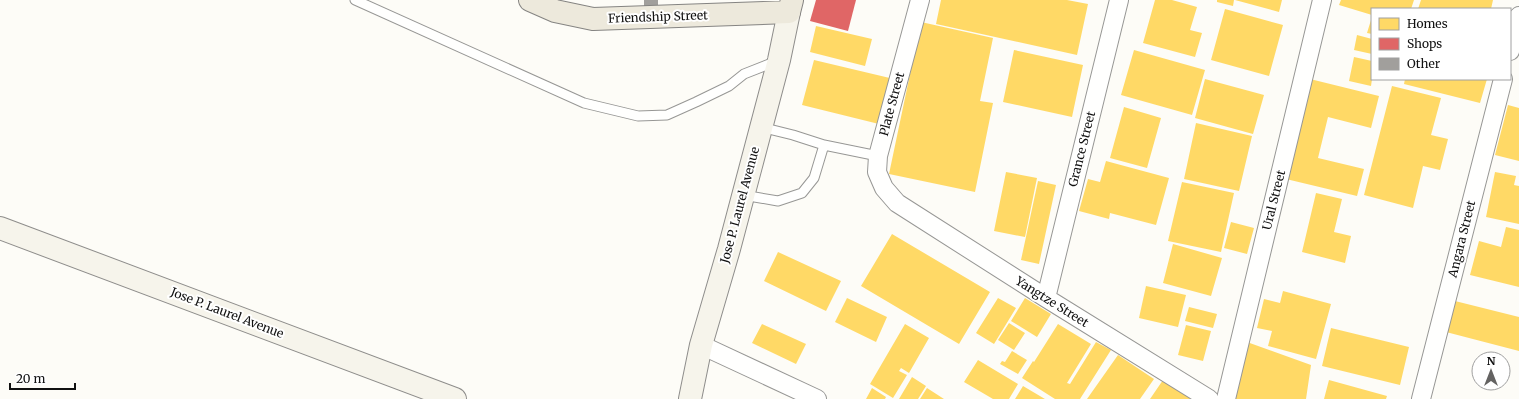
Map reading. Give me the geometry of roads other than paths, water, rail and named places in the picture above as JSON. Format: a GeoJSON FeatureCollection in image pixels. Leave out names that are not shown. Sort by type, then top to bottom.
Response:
{"type":"FeatureCollection","features":[{"type":"Feature","properties":{"kind":"main road","name":"Friendship Street"},"geometry":{"type":"LineString","coordinates":[[530,0],[555,11],[790,6]]}},
{"type":"Feature","properties":{"kind":"street","name":"Plate Street"},"geometry":{"type":"LineString","coordinates":[[897,203],[884,188],[877,172],[878,156],[920,0]]}},
{"type":"Feature","properties":{"kind":"street","name":"Grance Street"},"geometry":{"type":"LineString","coordinates":[[1046,298],[1119,0]]}},
{"type":"Feature","properties":{"kind":"street","name":"Ural Street"},"geometry":{"type":"LineString","coordinates":[[1226,399],[1322,0]]}},
{"type":"Feature","properties":{"kind":"street","name":"Jose P. Laurel Avenue"},"geometry":{"type":"LineString","coordinates":[[690,399],[701,345],[779,60],[790,6]]}},
{"type":"Feature","properties":{"kind":"street"},"geometry":{"type":"LineString","coordinates":[[1511,47],[1519,16]]}},
{"type":"Feature","properties":{"kind":"street","name":"Angara Street"},"geometry":{"type":"LineString","coordinates":[[1421,399],[1503,80]]}},
{"type":"Feature","properties":{"kind":"street","name":"Yangtze Street"},"geometry":{"type":"LineString","coordinates":[[897,203],[1209,399]]}},
{"type":"Feature","properties":{"kind":"street","name":"Jose P. Laurel Avenue"},"geometry":{"type":"LineString","coordinates":[[2,234],[455,399]]}},
{"type":"Feature","properties":{"kind":"street"},"geometry":{"type":"LineString","coordinates":[[701,345],[817,399]]}},
{"type":"Feature","properties":{"kind":"lane"},"geometry":{"type":"LineString","coordinates":[[355,0],[584,103],[638,116],[667,115],[729,86],[744,74],[779,60]]}},
{"type":"Feature","properties":{"kind":"lane"},"geometry":{"type":"LineString","coordinates":[[760,127],[793,135],[824,145],[878,156]]}},
{"type":"Feature","properties":{"kind":"lane"},"geometry":{"type":"LineString","coordinates":[[743,195],[778,201],[802,193],[814,178],[824,145]]}}]}
